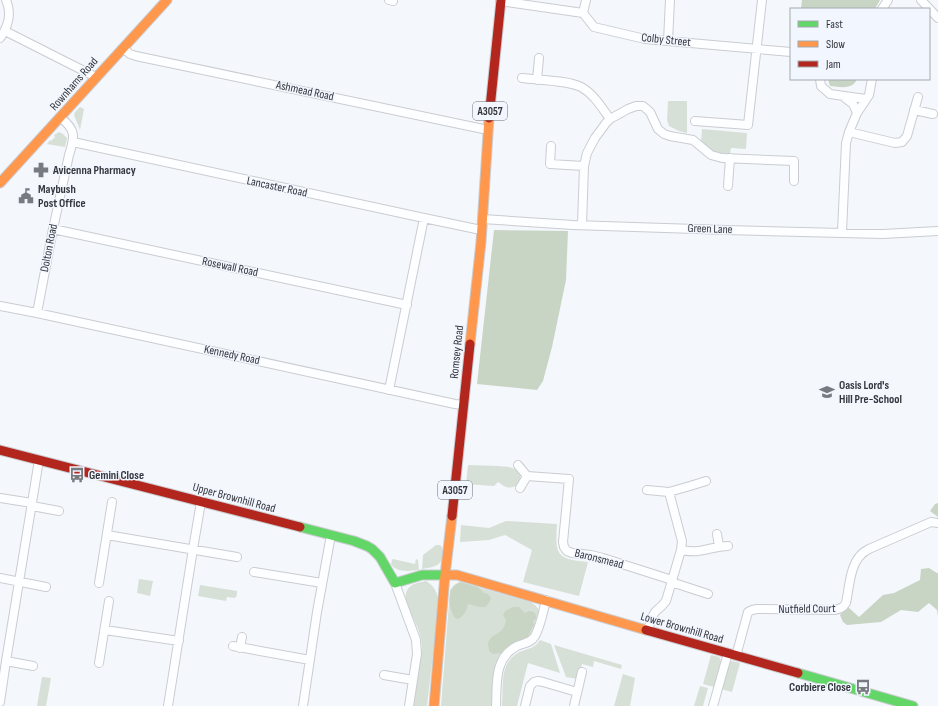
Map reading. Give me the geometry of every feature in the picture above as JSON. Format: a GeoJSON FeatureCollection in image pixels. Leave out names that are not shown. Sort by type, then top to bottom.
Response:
{"type":"FeatureCollection","features":[{"type":"Feature","properties":{"kind":"street"},"geometry":{"type":"LineString","coordinates":[[6,0],[9,15],[8,22],[2,35],[96,77]]}},
{"type":"Feature","properties":{"kind":"street","name":"Rownhams Road"},"geometry":{"type":"LineString","coordinates":[[0,183],[61,118],[166,0]]}},
{"type":"Feature","properties":{"kind":"street"},"geometry":{"type":"LineString","coordinates":[[500,1],[583,13],[586,0]]}},
{"type":"Feature","properties":{"kind":"street"},"geometry":{"type":"LineString","coordinates":[[668,41],[670,0]]}},
{"type":"Feature","properties":{"kind":"street"},"geometry":{"type":"LineString","coordinates":[[695,121],[748,125],[762,0]]}},
{"type":"Feature","properties":{"kind":"street"},"geometry":{"type":"LineString","coordinates":[[921,0],[929,8]]}},
{"type":"Feature","properties":{"kind":"street","name":"Romsey Road"},"geometry":{"type":"LineString","coordinates":[[434,706],[445,576],[464,405],[481,230],[488,130],[500,1]]}},
{"type":"Feature","properties":{"kind":"street"},"geometry":{"type":"LineString","coordinates":[[930,10],[938,18]]}},
{"type":"Feature","properties":{"kind":"street","name":"Colby Street"},"geometry":{"type":"LineString","coordinates":[[583,13],[594,27],[645,39],[790,52]]}},
{"type":"Feature","properties":{"kind":"street","name":"Ashmead Road"},"geometry":{"type":"LineString","coordinates":[[123,48],[130,54],[136,56],[488,130]]}},
{"type":"Feature","properties":{"kind":"street"},"geometry":{"type":"LineString","coordinates":[[537,80],[539,58]]}},
{"type":"Feature","properties":{"kind":"street"},"geometry":{"type":"LineString","coordinates":[[522,78],[568,83],[581,87],[593,97],[610,119]]}},
{"type":"Feature","properties":{"kind":"street"},"geometry":{"type":"LineString","coordinates":[[820,80],[821,86],[830,94],[866,100]]}},
{"type":"Feature","properties":{"kind":"street"},"geometry":{"type":"LineString","coordinates":[[842,232],[846,143],[857,113],[869,95],[872,80]]}},
{"type":"Feature","properties":{"kind":"street"},"geometry":{"type":"LineString","coordinates":[[844,97],[853,104],[857,113]]}},
{"type":"Feature","properties":{"kind":"street"},"geometry":{"type":"LineString","coordinates":[[849,132],[895,143],[902,142],[907,136],[918,97]]}},
{"type":"Feature","properties":{"kind":"street"},"geometry":{"type":"LineString","coordinates":[[582,225],[584,166],[587,153],[595,138],[610,119],[636,106],[643,106],[650,112],[658,129],[664,134],[693,140],[711,155],[722,158],[794,161],[794,181]]}},
{"type":"Feature","properties":{"kind":"street"},"geometry":{"type":"LineString","coordinates":[[914,110],[933,114]]}},
{"type":"Feature","properties":{"kind":"street","name":"Dolton Road"},"geometry":{"type":"LineString","coordinates":[[37,313],[53,229],[73,142],[72,129],[69,124],[61,118]]}},
{"type":"Feature","properties":{"kind":"street","name":"Lancaster Road"},"geometry":{"type":"LineString","coordinates":[[73,142],[481,230]]}},
{"type":"Feature","properties":{"kind":"street"},"geometry":{"type":"LineString","coordinates":[[551,146],[550,164],[584,166]]}},
{"type":"Feature","properties":{"kind":"street"},"geometry":{"type":"LineString","coordinates":[[728,186],[730,158]]}},
{"type":"Feature","properties":{"kind":"street"},"geometry":{"type":"LineString","coordinates":[[390,390],[424,218]]}},
{"type":"Feature","properties":{"kind":"street","name":"Green Lane"},"geometry":{"type":"LineString","coordinates":[[482,219],[582,225],[726,230],[883,234],[938,231]]}},
{"type":"Feature","properties":{"kind":"street","name":"Rosewall Road"},"geometry":{"type":"LineString","coordinates":[[53,229],[407,305]]}},
{"type":"Feature","properties":{"kind":"street","name":"Kennedy Road"},"geometry":{"type":"LineString","coordinates":[[0,306],[464,405]]}},
{"type":"Feature","properties":{"kind":"street","name":"Upper Brownhill Road"},"geometry":{"type":"LineString","coordinates":[[0,450],[331,535],[367,546],[378,556],[387,568],[395,583]]}},
{"type":"Feature","properties":{"kind":"street"},"geometry":{"type":"LineString","coordinates":[[0,702],[4,665],[39,460]]}},
{"type":"Feature","properties":{"kind":"street"},"geometry":{"type":"LineString","coordinates":[[518,465],[527,476],[520,488]]}},
{"type":"Feature","properties":{"kind":"street","name":"Baronsmead"},"geometry":{"type":"LineString","coordinates":[[527,476],[570,479],[563,542],[567,551],[603,558],[708,594]]}},
{"type":"Feature","properties":{"kind":"street"},"geometry":{"type":"LineString","coordinates":[[647,490],[669,492],[706,481]]}},
{"type":"Feature","properties":{"kind":"street"},"geometry":{"type":"LineString","coordinates":[[648,630],[653,615],[666,601],[681,550],[681,534],[669,492]]}},
{"type":"Feature","properties":{"kind":"street"},"geometry":{"type":"LineString","coordinates":[[0,498],[59,511]]}},
{"type":"Feature","properties":{"kind":"street"},"geometry":{"type":"LineString","coordinates":[[99,583],[112,502]]}},
{"type":"Feature","properties":{"kind":"street"},"geometry":{"type":"LineString","coordinates":[[168,706],[192,549],[202,502]]}},
{"type":"Feature","properties":{"kind":"street","name":"Nutfield Court"},"geometry":{"type":"LineString","coordinates":[[732,654],[748,612],[757,609],[840,609],[844,607],[846,603],[853,568],[858,557],[869,549],[931,522],[938,523]]}},
{"type":"Feature","properties":{"kind":"street"},"geometry":{"type":"LineString","coordinates":[[717,534],[719,546]]}},
{"type":"Feature","properties":{"kind":"street"},"geometry":{"type":"LineString","coordinates":[[107,535],[237,557]]}},
{"type":"Feature","properties":{"kind":"street"},"geometry":{"type":"LineString","coordinates":[[303,706],[331,535]]}},
{"type":"Feature","properties":{"kind":"street"},"geometry":{"type":"LineString","coordinates":[[681,550],[698,552],[719,546],[728,546]]}},
{"type":"Feature","properties":{"kind":"street"},"geometry":{"type":"LineString","coordinates":[[254,572],[322,583]]}},
{"type":"Feature","properties":{"kind":"street"},"geometry":{"type":"LineString","coordinates":[[409,706],[417,654],[416,640],[395,583],[422,575],[445,576]]}},
{"type":"Feature","properties":{"kind":"street","name":"Lower Brownhill Road"},"geometry":{"type":"LineString","coordinates":[[445,576],[457,575],[913,706]]}},
{"type":"Feature","properties":{"kind":"street"},"geometry":{"type":"LineString","coordinates":[[0,578],[46,587]]}},
{"type":"Feature","properties":{"kind":"street"},"geometry":{"type":"LineString","coordinates":[[496,706],[498,672],[503,657],[514,648],[532,640],[541,620],[546,600]]}},
{"type":"Feature","properties":{"kind":"street"},"geometry":{"type":"LineString","coordinates":[[99,664],[109,601]]}},
{"type":"Feature","properties":{"kind":"street"},"geometry":{"type":"LineString","coordinates":[[105,630],[179,641]]}},
{"type":"Feature","properties":{"kind":"street"},"geometry":{"type":"LineString","coordinates":[[242,637],[237,647],[310,660]]}},
{"type":"Feature","properties":{"kind":"street"},"geometry":{"type":"LineString","coordinates":[[713,706],[732,654]]}},
{"type":"Feature","properties":{"kind":"street"},"geometry":{"type":"LineString","coordinates":[[4,665],[33,666]]}},
{"type":"Feature","properties":{"kind":"street"},"geometry":{"type":"LineString","coordinates":[[574,706],[582,672]]}},
{"type":"Feature","properties":{"kind":"street"},"geometry":{"type":"LineString","coordinates":[[384,675],[413,680]]}},
{"type":"Feature","properties":{"kind":"street"},"geometry":{"type":"LineString","coordinates":[[524,706],[530,686],[534,682],[543,682],[577,692]]}},
{"type":"Feature","properties":{"kind":"shaded area"},"geometry":{"type":"Polygon","coordinates":[[[668,101],[687,101],[687,133],[669,126],[667,120],[668,101]]]}},
{"type":"Feature","properties":{"kind":"shaded area"},"geometry":{"type":"Polygon","coordinates":[[[80,107],[84,109],[80,130],[74,115],[80,107]]]}},
{"type":"Feature","properties":{"kind":"shaded area"},"geometry":{"type":"Polygon","coordinates":[[[702,129],[747,133],[746,149],[731,148],[730,153],[728,154],[714,153],[701,142],[702,129]]]}},
{"type":"Feature","properties":{"kind":"shaded area"},"geometry":{"type":"Polygon","coordinates":[[[59,132],[67,138],[65,147],[47,144],[55,137],[54,135],[59,132]]]}},
{"type":"Feature","properties":{"kind":"shaded area"},"geometry":{"type":"Polygon","coordinates":[[[468,465],[510,467],[520,474],[520,481],[514,487],[510,488],[505,487],[498,482],[494,486],[466,484],[468,465]]]}},
{"type":"Feature","properties":{"kind":"shaded area"},"geometry":{"type":"Polygon","coordinates":[[[506,521],[557,524],[556,543],[560,554],[569,559],[588,562],[579,596],[523,582],[532,550],[505,535],[489,540],[460,542],[461,525],[489,528],[506,521]]]}},
{"type":"Feature","properties":{"kind":"shaded area"},"geometry":{"type":"Polygon","coordinates":[[[436,545],[440,545],[443,549],[442,560],[438,565],[422,569],[423,555],[436,545]]]}},
{"type":"Feature","properties":{"kind":"shaded area"},"geometry":{"type":"Polygon","coordinates":[[[393,559],[415,564],[416,559],[418,560],[419,570],[404,571],[396,569],[391,564],[393,559]]]}},
{"type":"Feature","properties":{"kind":"shaded area"},"geometry":{"type":"Polygon","coordinates":[[[139,579],[153,581],[150,596],[137,593],[139,579]]]}},
{"type":"Feature","properties":{"kind":"shaded area"},"geometry":{"type":"Polygon","coordinates":[[[426,581],[432,585],[439,602],[427,706],[413,706],[422,646],[420,634],[407,603],[406,593],[412,585],[426,581]]]}},
{"type":"Feature","properties":{"kind":"shaded area"},"geometry":{"type":"Polygon","coordinates":[[[459,582],[531,602],[539,610],[529,638],[500,655],[493,679],[492,706],[441,706],[450,590],[459,582]]]}},
{"type":"Feature","properties":{"kind":"shaded area"},"geometry":{"type":"Polygon","coordinates":[[[200,585],[237,591],[237,595],[235,598],[227,597],[226,601],[198,596],[200,585]]]}},
{"type":"Feature","properties":{"kind":"shaded area"},"geometry":{"type":"Polygon","coordinates":[[[540,640],[551,644],[560,673],[528,663],[517,706],[502,706],[504,674],[509,661],[514,655],[534,646],[540,640]]]}},
{"type":"Feature","properties":{"kind":"shaded area"},"geometry":{"type":"Polygon","coordinates":[[[554,645],[622,665],[621,669],[594,661],[593,667],[582,664],[578,679],[566,677],[554,645]]]}},
{"type":"Feature","properties":{"kind":"shaded area"},"geometry":{"type":"Polygon","coordinates":[[[711,655],[719,657],[721,661],[714,687],[703,684],[711,655]]]}},
{"type":"Feature","properties":{"kind":"shaded area"},"geometry":{"type":"Polygon","coordinates":[[[732,661],[740,663],[732,692],[721,689],[728,665],[732,661]]]}},
{"type":"Feature","properties":{"kind":"shaded area"},"geometry":{"type":"Polygon","coordinates":[[[623,674],[635,678],[630,706],[614,706],[623,674]]]}},
{"type":"Feature","properties":{"kind":"shaded area"},"geometry":{"type":"Polygon","coordinates":[[[42,677],[51,678],[46,706],[37,706],[42,677]]]}},
{"type":"Feature","properties":{"kind":"shaded area"},"geometry":{"type":"Polygon","coordinates":[[[700,686],[708,688],[703,706],[694,706],[700,686]]]}},
{"type":"Feature","properties":{"kind":"green space"},"geometry":{"type":"Polygon","coordinates":[[[802,0],[880,0],[876,8],[801,8],[802,0]]]}},
{"type":"Feature","properties":{"kind":"green space"},"geometry":{"type":"Polygon","coordinates":[[[828,80],[856,80],[849,86],[830,86],[828,80]]]}},
{"type":"Feature","properties":{"kind":"green space"},"geometry":{"type":"Polygon","coordinates":[[[494,230],[568,231],[566,280],[552,347],[543,381],[537,390],[477,384],[494,230]]]}},
{"type":"Feature","properties":{"kind":"green space"},"geometry":{"type":"Polygon","coordinates":[[[938,503],[938,517],[930,511],[935,504],[938,503]]]}},
{"type":"Feature","properties":{"kind":"green space"},"geometry":{"type":"Polygon","coordinates":[[[929,568],[938,573],[938,616],[937,610],[929,603],[918,612],[901,610],[881,622],[847,625],[843,622],[840,615],[848,607],[859,617],[883,595],[894,593],[920,580],[921,569],[929,568]]]}},
{"type":"Feature","properties":{"kind":"green space"},"geometry":{"type":"Polygon","coordinates":[[[461,582],[478,587],[491,598],[485,607],[468,604],[465,613],[458,619],[455,618],[452,612],[450,598],[453,588],[461,582]]]}},
{"type":"Feature","properties":{"kind":"green space"},"geometry":{"type":"Polygon","coordinates":[[[513,607],[519,607],[525,613],[529,611],[534,612],[536,619],[533,621],[534,625],[527,637],[502,653],[493,654],[489,651],[489,640],[503,628],[506,619],[503,616],[505,611],[513,607]]]}},
{"type":"Feature","properties":{"kind":"traffic: fast"},"geometry":{"type":"LineString","coordinates":[[300,527],[354,541],[367,546],[380,557],[395,583],[422,575],[445,575]]}},
{"type":"Feature","properties":{"kind":"traffic: fast"},"geometry":{"type":"LineString","coordinates":[[798,673],[913,706]]}},
{"type":"Feature","properties":{"kind":"traffic: slow"},"geometry":{"type":"LineString","coordinates":[[0,183],[167,0]]}},
{"type":"Feature","properties":{"kind":"traffic: slow"},"geometry":{"type":"LineString","coordinates":[[470,344],[481,242],[489,118]]}},
{"type":"Feature","properties":{"kind":"traffic: slow"},"geometry":{"type":"LineString","coordinates":[[434,706],[445,575],[452,516]]}},
{"type":"Feature","properties":{"kind":"traffic: slow"},"geometry":{"type":"LineString","coordinates":[[445,575],[457,575],[646,630]]}},
{"type":"Feature","properties":{"kind":"traffic: jam"},"geometry":{"type":"LineString","coordinates":[[489,118],[501,0]]}},
{"type":"Feature","properties":{"kind":"traffic: jam"},"geometry":{"type":"LineString","coordinates":[[452,516],[470,344]]}},
{"type":"Feature","properties":{"kind":"traffic: jam"},"geometry":{"type":"LineString","coordinates":[[0,450],[300,527]]}},
{"type":"Feature","properties":{"kind":"traffic: jam"},"geometry":{"type":"LineString","coordinates":[[646,630],[798,673]]}},
{"type":"Feature","properties":{"kind":"place","name":"Avicenna Pharmacy"},"geometry":{"type":"Point","coordinates":[41,170]}},
{"type":"Feature","properties":{"kind":"place","name":"Maybush Post Office"},"geometry":{"type":"Point","coordinates":[26,196]}},
{"type":"Feature","properties":{"kind":"place","name":"Oasis Lord's Hill Pre-School"},"geometry":{"type":"Point","coordinates":[827,392]}},
{"type":"Feature","properties":{"kind":"place","name":"Gemini Close"},"geometry":{"type":"Point","coordinates":[77,475]}},
{"type":"Feature","properties":{"kind":"place","name":"Corbiere Close"},"geometry":{"type":"Point","coordinates":[863,687]}}]}
